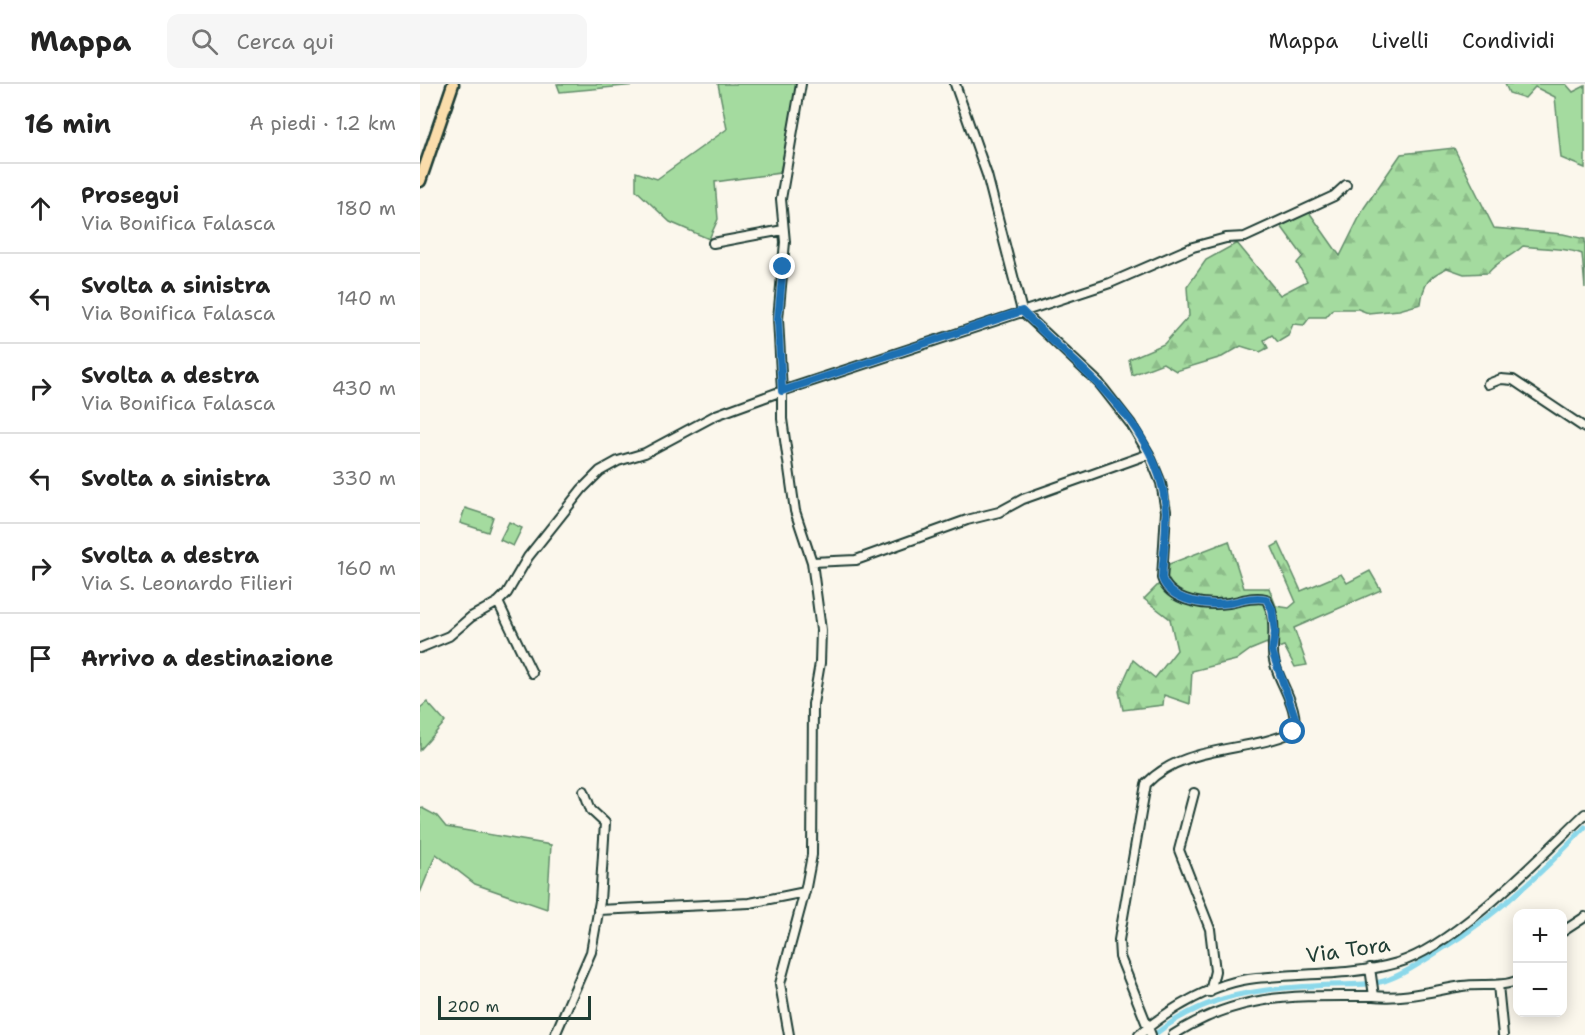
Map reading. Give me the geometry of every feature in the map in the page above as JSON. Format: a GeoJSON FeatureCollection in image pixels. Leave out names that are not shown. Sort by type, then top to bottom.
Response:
{"type":"FeatureCollection","features":[{"type":"Feature","properties":{"kind":"highway"},"geometry":{"type":"LineString","coordinates":[[420,181],[453,84]]}},
{"type":"Feature","properties":{"kind":"street"},"geometry":{"type":"LineString","coordinates":[[789,1035],[780,984],[805,892],[812,855],[813,704],[820,663],[821,630],[812,562],[795,511],[782,419],[778,319],[785,242],[781,199],[801,84]]}},
{"type":"Feature","properties":{"kind":"street"},"geometry":{"type":"LineString","coordinates":[[955,84],[987,175],[1022,311],[1099,382],[1131,424],[1149,454],[1161,483],[1166,511],[1162,578],[1165,587],[1174,594],[1206,603],[1227,603],[1257,597],[1266,599],[1272,609],[1275,633],[1272,651],[1295,717],[1293,732],[1281,737],[1213,750],[1181,762],[1146,784],[1119,940],[1120,957],[1149,1032]]}},
{"type":"Feature","properties":{"kind":"street"},"geometry":{"type":"LineString","coordinates":[[420,648],[449,636],[471,616],[498,602],[512,585],[528,557],[585,485],[609,466],[645,453],[716,415],[782,391],[1110,283],[1193,248],[1226,238],[1245,237],[1334,196],[1346,185]]}},
{"type":"Feature","properties":{"kind":"street"},"geometry":{"type":"LineString","coordinates":[[713,243],[783,230]]}},
{"type":"Feature","properties":{"kind":"street"},"geometry":{"type":"LineString","coordinates":[[1488,384],[1513,380],[1585,429]]}},
{"type":"Feature","properties":{"kind":"street"},"geometry":{"type":"LineString","coordinates":[[812,562],[856,560],[967,520],[999,512],[1023,499],[1149,454]]}},
{"type":"Feature","properties":{"kind":"street"},"geometry":{"type":"LineString","coordinates":[[498,602],[532,673]]}},
{"type":"Feature","properties":{"kind":"street"},"geometry":{"type":"LineString","coordinates":[[555,1035],[589,962],[598,910],[605,823],[591,810],[584,791]]}},
{"type":"Feature","properties":{"kind":"street"},"geometry":{"type":"LineString","coordinates":[[1194,793],[1179,850],[1210,929],[1215,971],[1210,992]]}},
{"type":"Feature","properties":{"kind":"street","name":"Via Tora"},"geometry":{"type":"LineString","coordinates":[[1139,1035],[1149,1032],[1183,1004],[1236,982],[1255,978],[1370,970],[1415,956],[1449,933],[1530,867],[1585,814]]}},
{"type":"Feature","properties":{"kind":"street"},"geometry":{"type":"LineString","coordinates":[[598,910],[750,903],[805,892]]}},
{"type":"Feature","properties":{"kind":"street"},"geometry":{"type":"LineString","coordinates":[[1567,929],[1585,917]]}},
{"type":"Feature","properties":{"kind":"street"},"geometry":{"type":"LineString","coordinates":[[1370,970],[1373,994]]}},
{"type":"Feature","properties":{"kind":"street"},"geometry":{"type":"LineString","coordinates":[[1173,1035],[1213,1012],[1246,1002],[1350,994],[1424,994],[1462,986],[1498,985],[1513,981]]}},
{"type":"Feature","properties":{"kind":"street"},"geometry":{"type":"LineString","coordinates":[[1498,985],[1503,1034]]}},
{"type":"Feature","properties":{"kind":"green space"},"geometry":{"type":"Polygon","coordinates":[[[557,84],[647,84],[560,92],[557,84]]]}},
{"type":"Feature","properties":{"kind":"green space"},"geometry":{"type":"Polygon","coordinates":[[[718,84],[798,84],[780,173],[715,182],[718,219],[709,239],[670,222],[636,190],[636,172],[657,179],[727,129],[718,84]]]}},
{"type":"Feature","properties":{"kind":"green space"},"geometry":{"type":"Polygon","coordinates":[[[1505,84],[1566,84],[1573,92],[1585,86],[1585,168],[1561,158],[1555,97],[1535,87],[1525,98],[1509,93],[1505,84]]]}},
{"type":"Feature","properties":{"kind":"green space"},"geometry":{"type":"Polygon","coordinates":[[[1454,148],[1494,228],[1563,234],[1585,239],[1585,288],[1582,254],[1561,249],[1523,246],[1488,273],[1464,274],[1447,268],[1441,271],[1428,282],[1423,291],[1421,304],[1399,310],[1368,313],[1358,309],[1333,309],[1326,317],[1310,317],[1304,325],[1293,324],[1288,336],[1278,342],[1272,335],[1264,340],[1268,348],[1260,352],[1241,346],[1222,357],[1176,371],[1163,363],[1132,375],[1129,359],[1164,344],[1189,316],[1187,287],[1206,260],[1237,243],[1280,295],[1307,281],[1297,263],[1303,256],[1281,226],[1309,212],[1340,256],[1364,208],[1401,154],[1454,148]]]}},
{"type":"Feature","properties":{"kind":"green space"},"geometry":{"type":"Polygon","coordinates":[[[465,508],[493,517],[488,532],[460,523],[465,508]]]}},
{"type":"Feature","properties":{"kind":"green space"},"geometry":{"type":"Polygon","coordinates":[[[509,522],[522,528],[513,546],[500,540],[509,522]]]}},
{"type":"Feature","properties":{"kind":"green space"},"geometry":{"type":"Polygon","coordinates":[[[1229,541],[1244,588],[1269,588],[1276,606],[1289,608],[1296,602],[1272,547],[1279,543],[1301,591],[1341,574],[1347,583],[1370,571],[1381,590],[1294,628],[1307,665],[1295,667],[1284,646],[1269,651],[1267,643],[1250,650],[1236,660],[1192,671],[1190,704],[1164,695],[1163,705],[1123,710],[1119,691],[1133,660],[1155,678],[1177,650],[1170,619],[1144,599],[1160,583],[1167,582],[1169,564],[1229,541]]]}},
{"type":"Feature","properties":{"kind":"green space"},"geometry":{"type":"Polygon","coordinates":[[[427,702],[445,722],[420,750],[420,708],[427,702]]]}},
{"type":"Feature","properties":{"kind":"green space"},"geometry":{"type":"Polygon","coordinates":[[[420,807],[437,816],[446,827],[551,845],[547,909],[475,884],[436,854],[420,893],[420,807]]]}},
{"type":"Feature","properties":{"kind":"waterway"},"geometry":{"type":"LineString","coordinates":[[1154,1035],[1196,1009],[1238,995],[1282,988],[1371,984],[1398,976],[1457,940],[1496,911],[1533,879],[1585,827]]}},
{"type":"Feature","properties":{"kind":"route"},"geometry":{"type":"LineString","coordinates":[[783,267],[778,319],[782,391],[805,381],[1022,311],[1099,382],[1131,424],[1149,454],[1161,483],[1166,511],[1162,578],[1165,587],[1185,599],[1206,603],[1227,603],[1257,597],[1266,599],[1272,609],[1275,633],[1272,651],[1295,717],[1293,732]]}}]}
